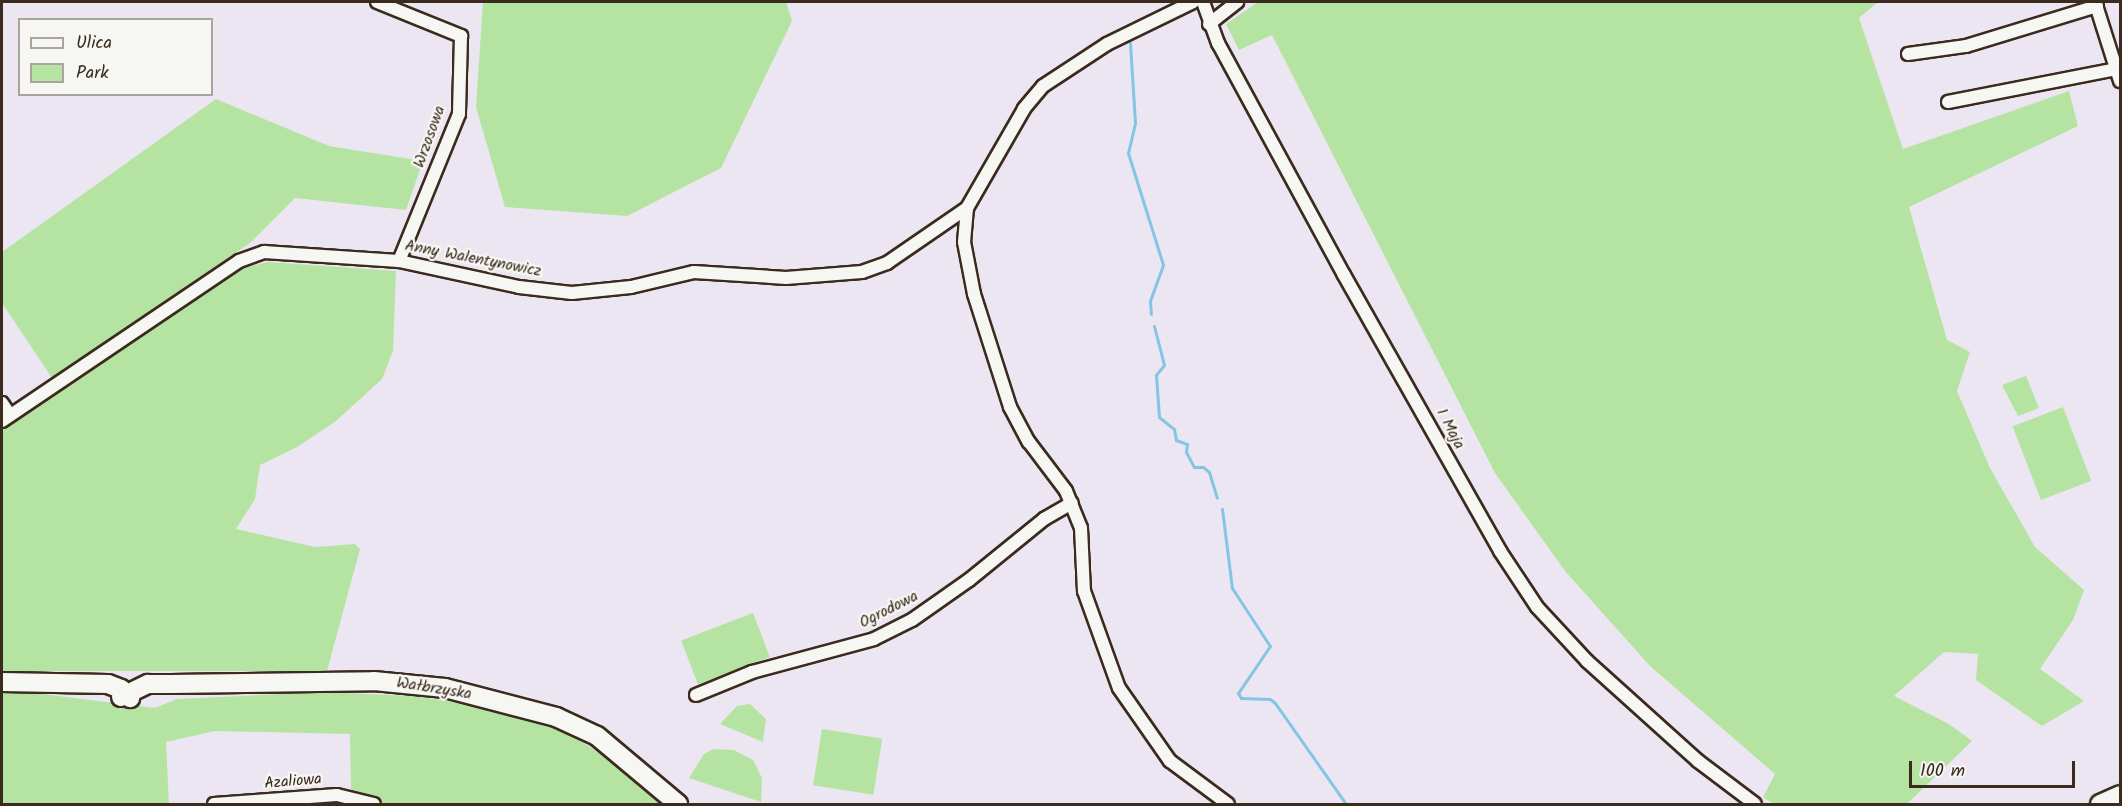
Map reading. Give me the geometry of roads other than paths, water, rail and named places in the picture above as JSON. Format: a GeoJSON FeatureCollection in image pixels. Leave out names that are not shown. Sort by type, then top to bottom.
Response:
{"type":"FeatureCollection","features":[{"type":"Feature","properties":{"kind":"main road","name":"Wałbrzyska"},"geometry":{"type":"LineString","coordinates":[[2,682],[94,684],[109,687],[126,698],[158,684],[374,681],[445,688],[556,717],[597,736],[678,804]]}},
{"type":"Feature","properties":{"kind":"main road"},"geometry":{"type":"LineString","coordinates":[[2100,804],[2121,795]]}},
{"type":"Feature","properties":{"kind":"street","name":"Wrzosowa"},"geometry":{"type":"LineString","coordinates":[[377,2],[461,36],[459,114],[399,261]]}},
{"type":"Feature","properties":{"kind":"street"},"geometry":{"type":"LineString","coordinates":[[1193,2],[1107,44],[1042,86],[1024,109],[967,208],[964,242],[974,294],[1010,407],[1029,442],[1071,503],[1081,528],[1084,591],[1119,688],[1170,761],[1228,804]]}},
{"type":"Feature","properties":{"kind":"street","name":"1 Maja"},"geometry":{"type":"LineString","coordinates":[[1203,2],[1209,24],[1438,443],[1500,551],[1537,607],[1587,661],[1698,761],[1755,804]]}},
{"type":"Feature","properties":{"kind":"street"},"geometry":{"type":"LineString","coordinates":[[1209,24],[1237,2]]}},
{"type":"Feature","properties":{"kind":"street"},"geometry":{"type":"LineString","coordinates":[[1908,54],[1966,46],[2096,4],[2116,50],[2116,69],[2121,81]]}},
{"type":"Feature","properties":{"kind":"street"},"geometry":{"type":"LineString","coordinates":[[1948,102],[2116,69]]}},
{"type":"Feature","properties":{"kind":"street","name":"Anny Walentynowicz"},"geometry":{"type":"LineString","coordinates":[[6,418],[239,261],[264,252],[399,261],[519,287],[572,293],[631,287],[694,272],[786,278],[862,272],[887,263],[967,208]]}},
{"type":"Feature","properties":{"kind":"street"},"geometry":{"type":"LineString","coordinates":[[940,228],[955,230],[964,242]]}},
{"type":"Feature","properties":{"kind":"street"},"geometry":{"type":"LineString","coordinates":[[2,403],[6,418]]}},
{"type":"Feature","properties":{"kind":"street","name":"Ogrodowa"},"geometry":{"type":"LineString","coordinates":[[696,695],[752,672],[874,639],[912,620],[969,580],[1044,519],[1071,503]]}},
{"type":"Feature","properties":{"kind":"street","name":"Azaliowa"},"geometry":{"type":"LineString","coordinates":[[214,804],[337,795],[374,804]]}},
{"type":"Feature","properties":{"kind":"waterway"},"geometry":{"type":"LineString","coordinates":[[1130,43],[1135,123],[1128,153],[1163,265],[1150,301],[1151,314]]}},
{"type":"Feature","properties":{"kind":"waterway"},"geometry":{"type":"LineString","coordinates":[[1154,326],[1164,365],[1156,375],[1159,417],[1174,429],[1176,440],[1187,444],[1186,452],[1194,467],[1203,467],[1209,472],[1217,498]]}},
{"type":"Feature","properties":{"kind":"waterway"},"geometry":{"type":"LineString","coordinates":[[1222,509],[1232,588],[1270,646],[1238,693],[1241,698],[1270,699],[1275,703],[1346,804]]}}]}
